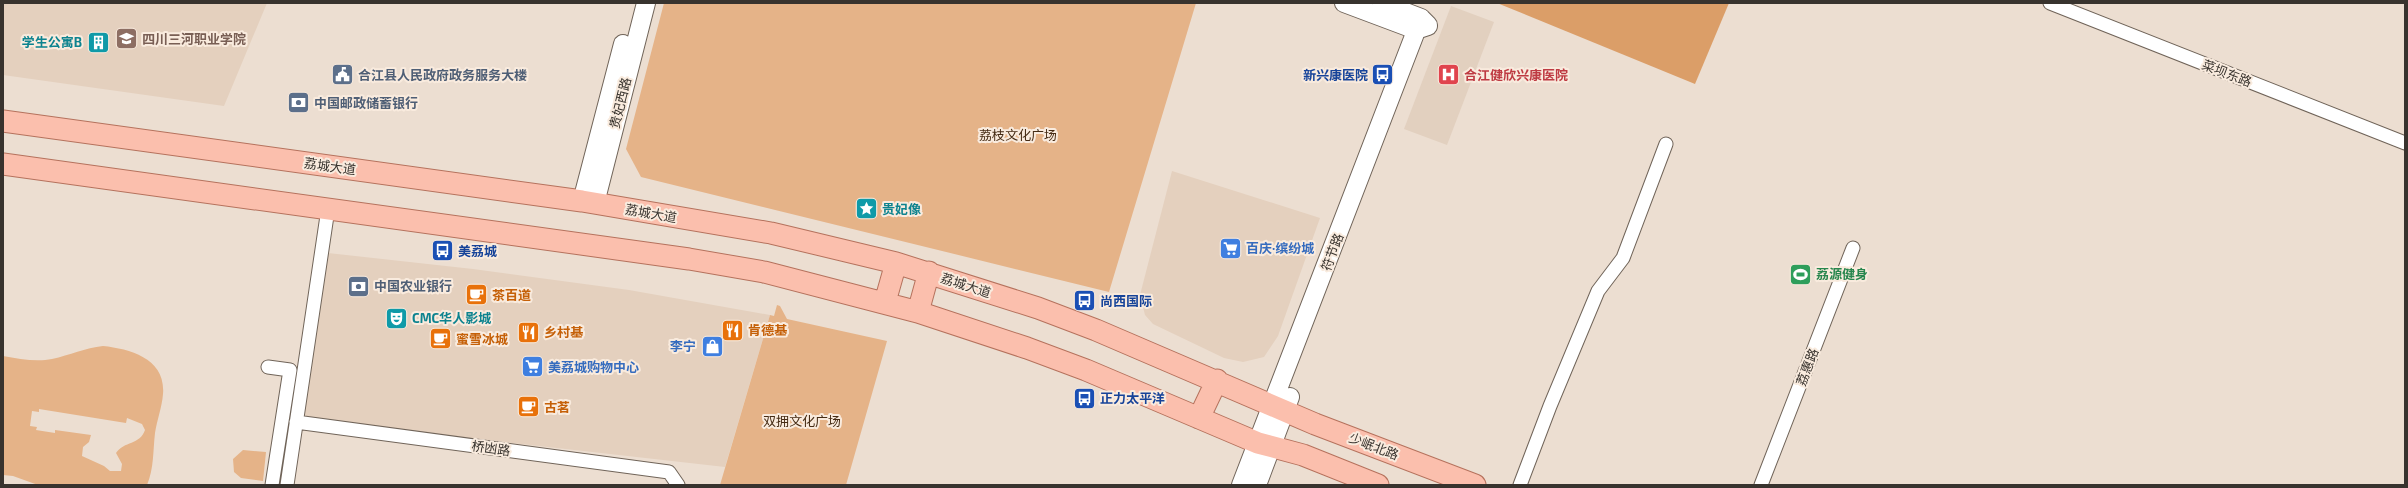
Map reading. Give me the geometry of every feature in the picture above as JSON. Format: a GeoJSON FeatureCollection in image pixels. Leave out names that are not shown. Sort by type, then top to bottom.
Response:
{"type":"FeatureCollection","features":[{"type":"Feature","properties":{"kind":"main road","name":"贵妃西路"},"geometry":{"type":"LineString","coordinates":[[588,202],[634,3]]}},
{"type":"Feature","properties":{"kind":"main road","name":"贵妃西路"},"geometry":{"type":"LineString","coordinates":[[588,202],[646,3]]}},
{"type":"Feature","properties":{"kind":"main road"},"geometry":{"type":"LineString","coordinates":[[1344,3],[1422,25]]}},
{"type":"Feature","properties":{"kind":"main road"},"geometry":{"type":"LineString","coordinates":[[1382,3],[1422,25]]}},
{"type":"Feature","properties":{"kind":"main road","name":"符节路"},"geometry":{"type":"LineString","coordinates":[[1241,485],[1264,445],[1279,407],[1422,25]]}},
{"type":"Feature","properties":{"kind":"main road","name":"荔城大道"},"geometry":{"type":"LineString","coordinates":[[3,121],[588,202],[771,233],[929,272],[1045,311],[1217,380],[1279,407]]}},
{"type":"Feature","properties":{"kind":"main road"},"geometry":{"type":"LineString","coordinates":[[3,164],[742,268],[885,302],[918,312],[1078,367],[1264,445],[1303,455],[1378,485]]}},
{"type":"Feature","properties":{"kind":"main road"},"geometry":{"type":"LineString","coordinates":[[885,302],[896,263]]}},
{"type":"Feature","properties":{"kind":"main road"},"geometry":{"type":"LineString","coordinates":[[918,312],[929,272]]}},
{"type":"Feature","properties":{"kind":"main road"},"geometry":{"type":"LineString","coordinates":[[1199,418],[1217,380]]}},
{"type":"Feature","properties":{"kind":"main road","name":"少岷北路"},"geometry":{"type":"LineString","coordinates":[[1279,407],[1475,485]]}},
{"type":"Feature","properties":{"kind":"main road","name":"符节路"},"geometry":{"type":"LineString","coordinates":[[1257,485],[1264,445]]}},
{"type":"Feature","properties":{"kind":"street","name":"菜坝东路"},"geometry":{"type":"LineString","coordinates":[[2050,3],[2405,143]]}},
{"type":"Feature","properties":{"kind":"street"},"geometry":{"type":"LineString","coordinates":[[1520,485],[1550,406],[1598,290],[1623,258],[1666,144]]}},
{"type":"Feature","properties":{"kind":"street"},"geometry":{"type":"LineString","coordinates":[[287,485],[328,209]]}},
{"type":"Feature","properties":{"kind":"street","name":"荔惠路"},"geometry":{"type":"LineString","coordinates":[[1761,485],[1853,248]]}},
{"type":"Feature","properties":{"kind":"street"},"geometry":{"type":"LineString","coordinates":[[268,367],[290,370],[272,485]]}},
{"type":"Feature","properties":{"kind":"street","name":"桥凼路"},"geometry":{"type":"LineString","coordinates":[[296,422],[669,472],[678,485]]}},
{"type":"Feature","properties":{"kind":"shaded area","name":"四川三河职业学院"},"geometry":{"type":"Polygon","coordinates":[[[3,3],[267,3],[224,106],[3,75],[3,3]]]}},
{"type":"Feature","properties":{"kind":"shaded area"},"geometry":{"type":"Polygon","coordinates":[[[1497,3],[1729,3],[1695,84],[1497,3]]]}},
{"type":"Feature","properties":{"kind":"shaded area","name":"合江健欣兴康医院"},"geometry":{"type":"Polygon","coordinates":[[[1451,6],[1494,22],[1447,145],[1404,129],[1451,6]]]}},
{"type":"Feature","properties":{"kind":"shaded area","name":"百庆·缤纷城"},"geometry":{"type":"Polygon","coordinates":[[[1172,171],[1320,218],[1278,336],[1264,357],[1243,362],[1224,358],[1153,324],[1145,315],[1140,295],[1172,171]]]}},
{"type":"Feature","properties":{"kind":"shaded area","name":"美荔城购物中心"},"geometry":{"type":"Polygon","coordinates":[[[328,253],[473,269],[629,290],[770,315],[725,467],[302,419],[328,253]]]}},
{"type":"Feature","properties":{"kind":"green space","name":"荔枝文化广场"},"geometry":{"type":"Polygon","coordinates":[[[664,3],[1196,3],[1109,292],[641,177],[626,149],[664,3]]]}},
{"type":"Feature","properties":{"kind":"green space","name":"双拥文化广场"},"geometry":{"type":"Polygon","coordinates":[[[777,305],[780,306],[787,319],[887,341],[846,485],[720,485],[770,315],[774,316],[777,305]]]}},
{"type":"Feature","properties":{"kind":"green space"},"geometry":{"type":"Polygon","coordinates":[[[96,347],[114,347],[135,353],[153,364],[159,372],[162,382],[162,404],[155,433],[152,466],[147,485],[38,485],[13,476],[3,475],[3,356],[28,360],[46,360],[96,347]],[[39,409],[39,412],[32,411],[30,426],[37,427],[36,430],[55,433],[55,430],[91,435],[89,442],[83,447],[82,456],[104,466],[110,471],[121,471],[122,464],[116,453],[123,446],[136,441],[143,435],[145,430],[142,424],[127,418],[126,423],[39,409]]]}},
{"type":"Feature","properties":{"kind":"green space"},"geometry":{"type":"Polygon","coordinates":[[[243,450],[266,452],[263,481],[241,478],[234,472],[233,459],[243,450]]]}},
{"type":"Feature","properties":{"kind":"place","name":"四川三河职业学院"},"geometry":{"type":"Point","coordinates":[127,39]}},
{"type":"Feature","properties":{"kind":"place","name":"学生公寓B"},"geometry":{"type":"Point","coordinates":[98,42]}},
{"type":"Feature","properties":{"kind":"place","name":"合江县人民政府政务服务大楼"},"geometry":{"type":"Point","coordinates":[342,75]}},
{"type":"Feature","properties":{"kind":"place","name":"新兴康医院"},"geometry":{"type":"Point","coordinates":[1383,75]}},
{"type":"Feature","properties":{"kind":"place","name":"合江健欣兴康医院"},"geometry":{"type":"Point","coordinates":[1449,75]}},
{"type":"Feature","properties":{"kind":"place","name":"中国邮政储蓄银行"},"geometry":{"type":"Point","coordinates":[299,103]}},
{"type":"Feature","properties":{"kind":"place","name":"贵妃像"},"geometry":{"type":"Point","coordinates":[866,209]}},
{"type":"Feature","properties":{"kind":"place","name":"百庆·缤纷城"},"geometry":{"type":"Point","coordinates":[1230,248]}},
{"type":"Feature","properties":{"kind":"place","name":"美荔城"},"geometry":{"type":"Point","coordinates":[443,251]}},
{"type":"Feature","properties":{"kind":"place","name":"荔源健身"},"geometry":{"type":"Point","coordinates":[1800,274]}},
{"type":"Feature","properties":{"kind":"place","name":"中国农业银行"},"geometry":{"type":"Point","coordinates":[358,286]}},
{"type":"Feature","properties":{"kind":"place","name":"茶百道"},"geometry":{"type":"Point","coordinates":[477,295]}},
{"type":"Feature","properties":{"kind":"place","name":"尚西国际"},"geometry":{"type":"Point","coordinates":[1084,301]}},
{"type":"Feature","properties":{"kind":"place","name":"CMC华人影城"},"geometry":{"type":"Point","coordinates":[397,318]}},
{"type":"Feature","properties":{"kind":"place","name":"肯德基"},"geometry":{"type":"Point","coordinates":[733,330]}},
{"type":"Feature","properties":{"kind":"place","name":"乡村基"},"geometry":{"type":"Point","coordinates":[528,332]}},
{"type":"Feature","properties":{"kind":"place","name":"蜜雪冰城"},"geometry":{"type":"Point","coordinates":[441,339]}},
{"type":"Feature","properties":{"kind":"place","name":"李宁"},"geometry":{"type":"Point","coordinates":[712,346]}},
{"type":"Feature","properties":{"kind":"place","name":"美荔城购物中心"},"geometry":{"type":"Point","coordinates":[533,367]}},
{"type":"Feature","properties":{"kind":"place","name":"正力太平洋"},"geometry":{"type":"Point","coordinates":[1084,398]}},
{"type":"Feature","properties":{"kind":"place","name":"古茗"},"geometry":{"type":"Point","coordinates":[529,407]}}]}
